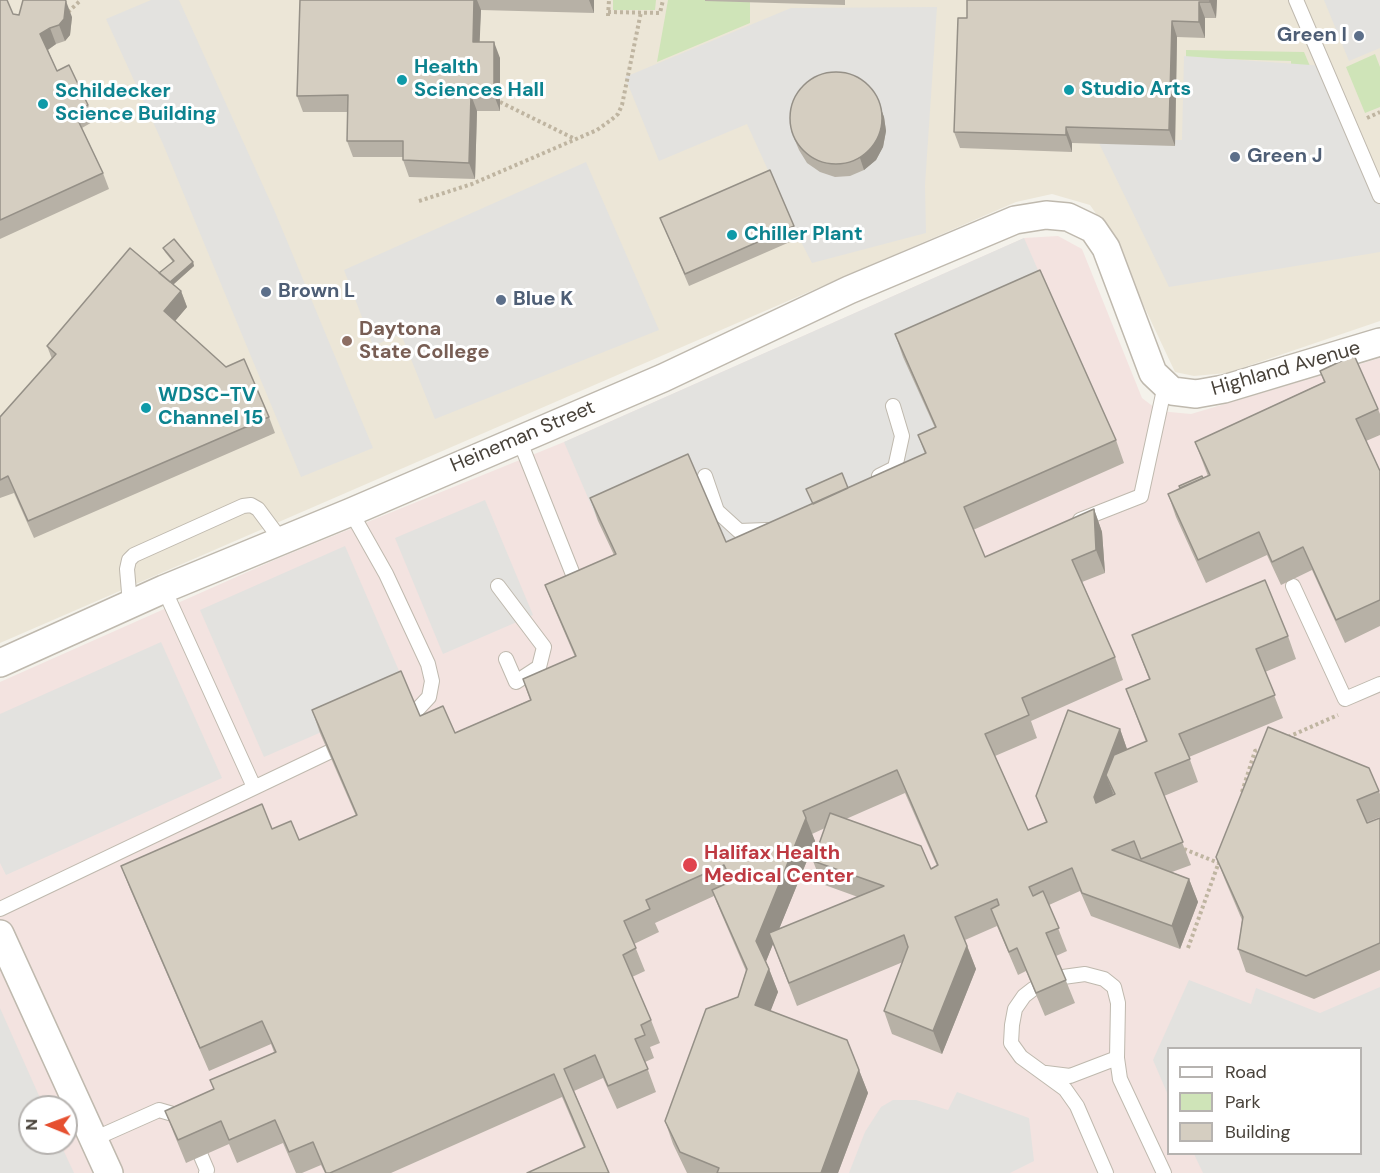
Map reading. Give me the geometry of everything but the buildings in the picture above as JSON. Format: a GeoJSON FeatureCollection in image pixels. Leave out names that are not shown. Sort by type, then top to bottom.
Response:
{"type":"FeatureCollection","features":[{"type":"Feature","properties":{"kind":"street","name":"Heineman Street"},"geometry":{"type":"LineString","coordinates":[[0,663],[164,589],[351,512],[663,378],[849,290],[1015,220],[1047,215],[1068,217],[1093,229],[1106,248],[1153,373],[1166,385]]}},
{"type":"Feature","properties":{"kind":"street","name":"Highland Avenue"},"geometry":{"type":"LineString","coordinates":[[1166,385],[1172,391],[1196,394],[1224,389],[1380,342]]}},
{"type":"Feature","properties":{"kind":"street"},"geometry":{"type":"LineString","coordinates":[[0,934],[110,1173]]}},
{"type":"Feature","properties":{"kind":"lane"},"geometry":{"type":"LineString","coordinates":[[1296,0],[1380,196]]}},
{"type":"Feature","properties":{"kind":"lane"},"geometry":{"type":"LineString","coordinates":[[1065,525],[1141,496],[1166,385]]}},
{"type":"Feature","properties":{"kind":"lane"},"geometry":{"type":"LineString","coordinates":[[865,483],[895,468],[902,436],[893,406]]}},
{"type":"Feature","properties":{"kind":"lane"},"geometry":{"type":"LineString","coordinates":[[519,439],[578,587]]}},
{"type":"Feature","properties":{"kind":"lane"},"geometry":{"type":"LineString","coordinates":[[705,476],[717,511],[740,531],[764,531],[784,522]]}},
{"type":"Feature","properties":{"kind":"lane"},"geometry":{"type":"LineString","coordinates":[[130,604],[127,569],[129,560],[134,555],[243,506],[251,505],[258,509],[281,540]]}},
{"type":"Feature","properties":{"kind":"lane"},"geometry":{"type":"LineString","coordinates":[[351,512],[386,574],[428,664],[432,681],[429,697],[416,711]]}},
{"type":"Feature","properties":{"kind":"lane"},"geometry":{"type":"LineString","coordinates":[[498,586],[543,647],[538,667],[516,682],[506,659]]}},
{"type":"Feature","properties":{"kind":"lane"},"geometry":{"type":"LineString","coordinates":[[1293,586],[1345,699],[1380,684]]}},
{"type":"Feature","properties":{"kind":"lane"},"geometry":{"type":"LineString","coordinates":[[164,589],[254,787]]}},
{"type":"Feature","properties":{"kind":"lane"},"geometry":{"type":"LineString","coordinates":[[0,909],[329,752]]}},
{"type":"Feature","properties":{"kind":"lane"},"geometry":{"type":"LineString","coordinates":[[1063,976],[1085,974],[1104,979],[1114,987],[1118,1003],[1117,1058],[1120,1079],[1164,1173]]}},
{"type":"Feature","properties":{"kind":"lane"},"geometry":{"type":"LineString","coordinates":[[1033,989],[1024,996],[1015,1010],[1011,1043],[1021,1057],[1065,1089],[1077,1106],[1106,1173]]}},
{"type":"Feature","properties":{"kind":"lane"},"geometry":{"type":"LineString","coordinates":[[1041,1072],[1070,1076],[1117,1058]]}},
{"type":"Feature","properties":{"kind":"lane"},"geometry":{"type":"LineString","coordinates":[[96,1138],[159,1110],[184,1117],[207,1170],[206,1173]]}},
{"type":"Feature","properties":{"kind":"path"},"geometry":{"type":"LineString","coordinates":[[68,12],[81,0]]}},
{"type":"Feature","properties":{"kind":"path"},"geometry":{"type":"LineString","coordinates":[[609,0],[608,14],[660,13],[663,0]]}},
{"type":"Feature","properties":{"kind":"path"},"geometry":{"type":"LineString","coordinates":[[419,201],[472,184],[576,140],[611,120],[618,114],[622,105],[641,12]]}},
{"type":"Feature","properties":{"kind":"path"},"geometry":{"type":"LineString","coordinates":[[500,102],[576,140]]}},
{"type":"Feature","properties":{"kind":"path"},"geometry":{"type":"LineString","coordinates":[[1366,119],[1380,112]]}},
{"type":"Feature","properties":{"kind":"path"},"geometry":{"type":"LineString","coordinates":[[1287,738],[1340,715]]}},
{"type":"Feature","properties":{"kind":"path"},"geometry":{"type":"LineString","coordinates":[[1242,794],[1255,751],[1266,747]]}},
{"type":"Feature","properties":{"kind":"path"},"geometry":{"type":"LineString","coordinates":[[1184,849],[1230,867]]}},
{"type":"Feature","properties":{"kind":"path"},"geometry":{"type":"LineString","coordinates":[[1188,948],[1221,859]]}},
{"type":"Feature","properties":{"kind":"shaded area","name":"Daytona State College"},"geometry":{"type":"Polygon","coordinates":[[[0,0],[1380,0],[1380,321],[1227,373],[1194,376],[1175,372],[1110,234],[1090,205],[1052,194],[1016,202],[0,643],[0,0]]]}},
{"type":"Feature","properties":{"kind":"shaded area","name":"Brown L"},"geometry":{"type":"Polygon","coordinates":[[[151,0],[179,0],[275,212],[373,448],[301,477],[163,144],[106,19],[151,0]]]}},
{"type":"Feature","properties":{"kind":"shaded area","name":"Green I"},"geometry":{"type":"Polygon","coordinates":[[[1324,0],[1380,0],[1380,48],[1349,61],[1324,0]]]}},
{"type":"Feature","properties":{"kind":"shaded area"},"geometry":{"type":"Polygon","coordinates":[[[937,7],[925,185],[926,233],[812,263],[747,124],[659,161],[625,77],[791,8],[937,7]]]}},
{"type":"Feature","properties":{"kind":"shaded area","name":"Green J"},"geometry":{"type":"Polygon","coordinates":[[[1184,56],[1325,66],[1380,196],[1380,252],[1169,287],[1097,139],[1182,140],[1184,56]]]}},
{"type":"Feature","properties":{"kind":"shaded area","name":"Blue K"},"geometry":{"type":"Polygon","coordinates":[[[586,162],[659,330],[435,419],[401,334],[373,346],[344,270],[586,162]]]}},
{"type":"Feature","properties":{"kind":"shaded area","name":"Halifax Health Medical Center"},"geometry":{"type":"Polygon","coordinates":[[[1058,236],[1082,249],[1142,398],[1159,411],[1191,414],[1380,358],[1380,1173],[0,1173],[0,682],[279,558],[564,442],[1024,238],[1058,236]]]}},
{"type":"Feature","properties":{"kind":"shaded area"},"geometry":{"type":"Polygon","coordinates":[[[1024,238],[1048,293],[945,450],[735,565],[696,477],[598,521],[564,442],[1024,238]]]}},
{"type":"Feature","properties":{"kind":"shaded area"},"geometry":{"type":"Polygon","coordinates":[[[485,500],[533,615],[443,654],[395,538],[485,500]]]}},
{"type":"Feature","properties":{"kind":"shaded area"},"geometry":{"type":"Polygon","coordinates":[[[345,546],[409,694],[264,757],[200,610],[345,546]]]}},
{"type":"Feature","properties":{"kind":"shaded area"},"geometry":{"type":"Polygon","coordinates":[[[161,642],[222,778],[6,875],[0,863],[0,714],[161,642]]]}},
{"type":"Feature","properties":{"kind":"shaded area"},"geometry":{"type":"Polygon","coordinates":[[[1189,980],[1251,1004],[1256,988],[1320,1013],[1380,987],[1380,1173],[1203,1173],[1194,1155],[1362,1155],[1362,1047],[1167,1047],[1167,1093],[1153,1060],[1189,980]]]}},
{"type":"Feature","properties":{"kind":"shaded area"},"geometry":{"type":"Polygon","coordinates":[[[0,1008],[39,1095],[18,1095],[18,1155],[66,1155],[74,1173],[0,1173],[0,1008]]]}},
{"type":"Feature","properties":{"kind":"shaded area"},"geometry":{"type":"Polygon","coordinates":[[[957,1092],[1029,1118],[1034,1161],[1010,1173],[849,1173],[865,1132],[881,1107],[893,1100],[916,1100],[948,1110],[957,1092]]]}},
{"type":"Feature","properties":{"kind":"green space"},"geometry":{"type":"Polygon","coordinates":[[[613,0],[656,0],[655,10],[613,10],[613,0]]]}},
{"type":"Feature","properties":{"kind":"green space"},"geometry":{"type":"Polygon","coordinates":[[[668,0],[750,0],[750,23],[657,62],[668,0]]]}},
{"type":"Feature","properties":{"kind":"green space"},"geometry":{"type":"Polygon","coordinates":[[[1186,50],[1304,52],[1315,78],[1291,84],[1291,61],[1186,58],[1186,50]]]}},
{"type":"Feature","properties":{"kind":"green space"},"geometry":{"type":"Polygon","coordinates":[[[1375,54],[1380,67],[1380,107],[1365,113],[1346,67],[1375,54]]]}},
{"type":"Feature","properties":{"kind":"place","name":"Green I"},"geometry":{"type":"Point","coordinates":[1359,36]}},
{"type":"Feature","properties":{"kind":"place","name":"Health Sciences Hall"},"geometry":{"type":"Point","coordinates":[402,80]}},
{"type":"Feature","properties":{"kind":"place","name":"Studio Arts"},"geometry":{"type":"Point","coordinates":[1069,90]}},
{"type":"Feature","properties":{"kind":"place","name":"Schildecker Science Building"},"geometry":{"type":"Point","coordinates":[43,104]}},
{"type":"Feature","properties":{"kind":"place","name":"Green J"},"geometry":{"type":"Point","coordinates":[1235,157]}},
{"type":"Feature","properties":{"kind":"place","name":"Chiller Plant"},"geometry":{"type":"Point","coordinates":[732,235]}},
{"type":"Feature","properties":{"kind":"place","name":"Brown L"},"geometry":{"type":"Point","coordinates":[266,292]}},
{"type":"Feature","properties":{"kind":"place","name":"Blue K"},"geometry":{"type":"Point","coordinates":[501,300]}},
{"type":"Feature","properties":{"kind":"place","name":"Daytona State College"},"geometry":{"type":"Point","coordinates":[347,341]}},
{"type":"Feature","properties":{"kind":"place","name":"WDSC-TV Channel 15"},"geometry":{"type":"Point","coordinates":[146,408]}},
{"type":"Feature","properties":{"kind":"place","name":"Halifax Health Medical Center"},"geometry":{"type":"Point","coordinates":[690,865]}}]}
